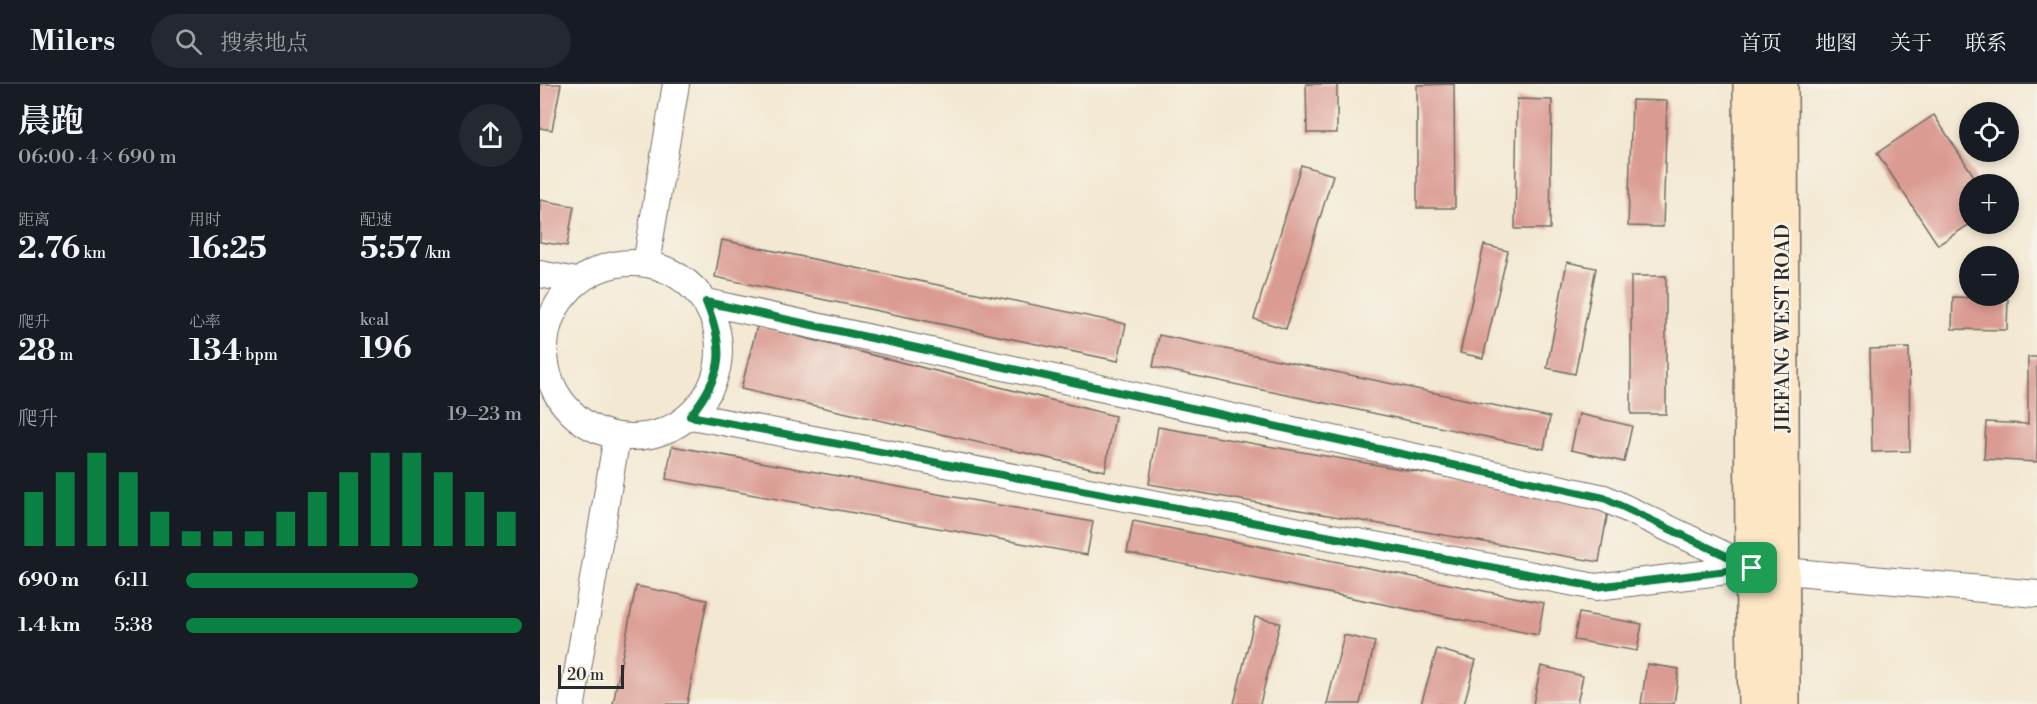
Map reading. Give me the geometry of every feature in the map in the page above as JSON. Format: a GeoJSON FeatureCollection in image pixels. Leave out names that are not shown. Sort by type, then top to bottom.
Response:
{"type":"FeatureCollection","features":[{"type":"Feature","properties":{"kind":"main road"},"geometry":{"type":"LineString","coordinates":[[1750,84],[1752,568],[1755,704]]}},
{"type":"Feature","properties":{"kind":"main road","name":"JIEFANG WEST ROAD"},"geometry":{"type":"LineString","coordinates":[[1781,84],[1783,704]]}},
{"type":"Feature","properties":{"kind":"street"},"geometry":{"type":"LineString","coordinates":[[646,264],[676,84]]}},
{"type":"Feature","properties":{"kind":"street"},"geometry":{"type":"LineString","coordinates":[[620,262],[646,264],[669,270],[694,288],[706,302],[718,330],[717,373],[709,392],[690,416],[669,430],[640,438],[617,436],[592,428],[573,416],[547,390],[544,340],[553,310],[576,281],[603,266],[620,262]]}},
{"type":"Feature","properties":{"kind":"street"},"geometry":{"type":"LineString","coordinates":[[540,274],[576,281]]}},
{"type":"Feature","properties":{"kind":"street"},"geometry":{"type":"LineString","coordinates":[[706,302],[1604,498],[1752,568]]}},
{"type":"Feature","properties":{"kind":"street"},"geometry":{"type":"LineString","coordinates":[[690,416],[1596,587],[1752,568],[2037,594]]}},
{"type":"Feature","properties":{"kind":"street"},"geometry":{"type":"LineString","coordinates":[[572,704],[617,436]]}},
{"type":"Feature","properties":{"kind":"building"},"geometry":{"type":"Polygon","coordinates":[[[540,84],[561,84],[552,130],[540,128],[540,84]]]}},
{"type":"Feature","properties":{"kind":"building"},"geometry":{"type":"Polygon","coordinates":[[[1306,84],[1337,84],[1337,133],[1307,133],[1306,84]]]}},
{"type":"Feature","properties":{"kind":"building"},"geometry":{"type":"Polygon","coordinates":[[[1454,84],[1455,208],[1417,208],[1417,85],[1454,84]]]}},
{"type":"Feature","properties":{"kind":"building"},"geometry":{"type":"Polygon","coordinates":[[[1517,99],[1552,100],[1550,229],[1515,229],[1517,99]]]}},
{"type":"Feature","properties":{"kind":"building"},"geometry":{"type":"Polygon","coordinates":[[[1632,100],[1667,101],[1663,227],[1628,226],[1632,100]]]}},
{"type":"Feature","properties":{"kind":"building"},"geometry":{"type":"Polygon","coordinates":[[[1934,115],[1959,153],[1959,162],[1965,162],[1972,174],[1959,174],[1959,231],[1938,245],[1877,153],[1934,115]]]}},
{"type":"Feature","properties":{"kind":"building"},"geometry":{"type":"Polygon","coordinates":[[[1301,165],[1333,175],[1286,329],[1254,319],[1301,165]]]}},
{"type":"Feature","properties":{"kind":"building"},"geometry":{"type":"Polygon","coordinates":[[[540,200],[574,206],[567,246],[540,242],[540,200]]]}},
{"type":"Feature","properties":{"kind":"building"},"geometry":{"type":"Polygon","coordinates":[[[722,240],[1126,324],[1118,361],[715,277],[722,240]]]}},
{"type":"Feature","properties":{"kind":"building"},"geometry":{"type":"Polygon","coordinates":[[[1484,245],[1508,251],[1483,358],[1460,353],[1484,245]]]}},
{"type":"Feature","properties":{"kind":"building"},"geometry":{"type":"Polygon","coordinates":[[[1567,262],[1596,268],[1575,374],[1547,368],[1567,262]]]}},
{"type":"Feature","properties":{"kind":"building"},"geometry":{"type":"Polygon","coordinates":[[[1631,276],[1666,276],[1666,414],[1631,414],[1631,276]]]}},
{"type":"Feature","properties":{"kind":"building"},"geometry":{"type":"Polygon","coordinates":[[[1953,297],[1959,297],[1959,306],[2008,306],[2007,330],[1952,329],[1953,297]]]}},
{"type":"Feature","properties":{"kind":"building"},"geometry":{"type":"Polygon","coordinates":[[[757,326],[1115,416],[1105,471],[741,389],[757,326]]]}},
{"type":"Feature","properties":{"kind":"building"},"geometry":{"type":"Polygon","coordinates":[[[1159,335],[1550,417],[1544,449],[1153,367],[1159,335]]]}},
{"type":"Feature","properties":{"kind":"building"},"geometry":{"type":"Polygon","coordinates":[[[1909,348],[1910,451],[1872,452],[1870,349],[1909,348]]]}},
{"type":"Feature","properties":{"kind":"building"},"geometry":{"type":"Polygon","coordinates":[[[2028,357],[2037,357],[2037,462],[1984,459],[1986,422],[2028,424],[2028,357]]]}},
{"type":"Feature","properties":{"kind":"building"},"geometry":{"type":"Polygon","coordinates":[[[1579,414],[1632,426],[1624,462],[1571,450],[1579,414]]]}},
{"type":"Feature","properties":{"kind":"building"},"geometry":{"type":"Polygon","coordinates":[[[1158,427],[1609,505],[1599,562],[1149,484],[1158,427]]]}},
{"type":"Feature","properties":{"kind":"building"},"geometry":{"type":"Polygon","coordinates":[[[672,446],[1093,522],[1087,555],[666,479],[672,446]]]}},
{"type":"Feature","properties":{"kind":"building"},"geometry":{"type":"Polygon","coordinates":[[[1133,521],[1544,603],[1538,635],[1127,553],[1133,521]]]}},
{"type":"Feature","properties":{"kind":"building"},"geometry":{"type":"Polygon","coordinates":[[[636,586],[707,600],[687,704],[613,704],[636,586]]]}},
{"type":"Feature","properties":{"kind":"building"},"geometry":{"type":"Polygon","coordinates":[[[1579,613],[1642,624],[1637,651],[1574,640],[1579,613]]]}},
{"type":"Feature","properties":{"kind":"building"},"geometry":{"type":"Polygon","coordinates":[[[1255,617],[1280,623],[1260,704],[1234,704],[1255,617]]]}},
{"type":"Feature","properties":{"kind":"building"},"geometry":{"type":"Polygon","coordinates":[[[1344,635],[1375,642],[1360,704],[1327,704],[1344,635]]]}},
{"type":"Feature","properties":{"kind":"building"},"geometry":{"type":"Polygon","coordinates":[[[1437,649],[1476,660],[1464,704],[1421,704],[1437,649]]]}},
{"type":"Feature","properties":{"kind":"building"},"geometry":{"type":"Polygon","coordinates":[[[1647,664],[1679,669],[1674,704],[1641,704],[1647,664]]]}},
{"type":"Feature","properties":{"kind":"building"},"geometry":{"type":"Polygon","coordinates":[[[1541,666],[1583,676],[1577,704],[1533,704],[1541,666]]]}},
{"type":"Feature","properties":{"kind":"route"},"geometry":{"type":"LineString","coordinates":[[706,302],[1604,498],[1752,568],[1596,587],[690,416],[709,392],[717,373],[718,330],[706,302]]}}]}
